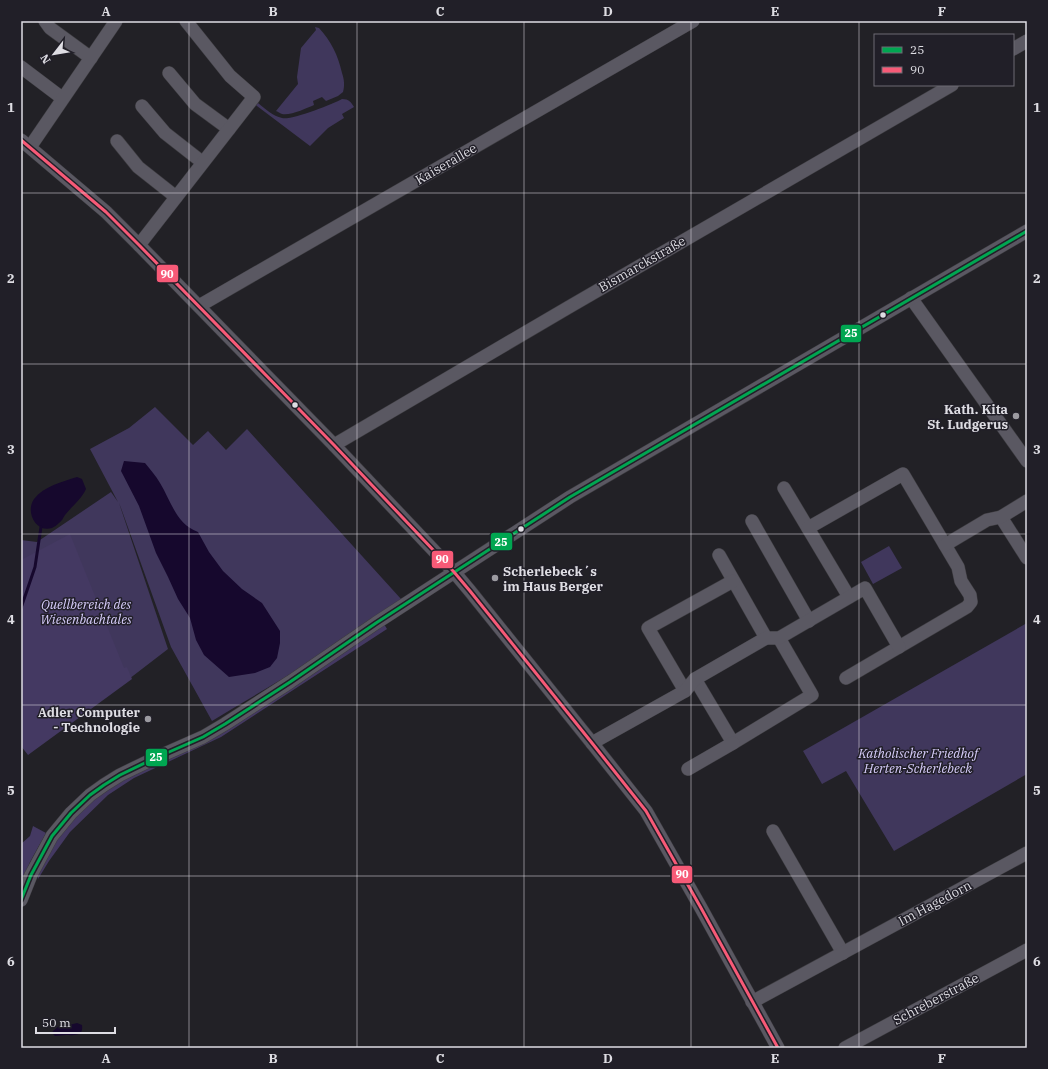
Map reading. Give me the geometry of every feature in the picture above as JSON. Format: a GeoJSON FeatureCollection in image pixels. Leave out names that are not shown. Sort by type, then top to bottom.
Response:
{"type":"FeatureCollection","features":[{"type":"Feature","properties":{"kind":"street"},"geometry":{"type":"LineString","coordinates":[[45,21],[50,28],[91,58]]}},
{"type":"Feature","properties":{"kind":"street"},"geometry":{"type":"LineString","coordinates":[[116,21],[62,98],[25,143],[106,212],[139,245],[334,445],[454,572],[474,596],[646,811],[778,1048]]}},
{"type":"Feature","properties":{"kind":"street"},"geometry":{"type":"LineString","coordinates":[[139,245],[254,97],[230,76],[186,21]]}},
{"type":"Feature","properties":{"kind":"street","name":"Kaiserallee"},"geometry":{"type":"LineString","coordinates":[[199,306],[693,21]]}},
{"type":"Feature","properties":{"kind":"street"},"geometry":{"type":"LineString","coordinates":[[1014,48],[1027,41]]}},
{"type":"Feature","properties":{"kind":"street"},"geometry":{"type":"LineString","coordinates":[[21,67],[62,98]]}},
{"type":"Feature","properties":{"kind":"street"},"geometry":{"type":"LineString","coordinates":[[169,73],[195,104],[229,129]]}},
{"type":"Feature","properties":{"kind":"street","name":"Bismarckstraße"},"geometry":{"type":"LineString","coordinates":[[334,445],[950,86]]}},
{"type":"Feature","properties":{"kind":"street"},"geometry":{"type":"LineString","coordinates":[[142,106],[165,133],[202,162]]}},
{"type":"Feature","properties":{"kind":"street"},"geometry":{"type":"LineString","coordinates":[[117,141],[138,167],[176,196]]}},
{"type":"Feature","properties":{"kind":"street"},"geometry":{"type":"LineString","coordinates":[[21,900],[31,875],[52,836],[71,813],[90,795],[104,785],[120,775],[203,737],[225,724],[290,682],[376,623],[570,497],[1027,231]]}},
{"type":"Feature","properties":{"kind":"street"},"geometry":{"type":"LineString","coordinates":[[911,298],[1027,461]]}},
{"type":"Feature","properties":{"kind":"street"},"geometry":{"type":"LineString","coordinates":[[808,528],[903,474],[958,567],[961,580],[970,595],[971,602],[967,607],[846,678]]}},
{"type":"Feature","properties":{"kind":"street"},"geometry":{"type":"LineString","coordinates":[[784,488],[849,597]]}},
{"type":"Feature","properties":{"kind":"street"},"geometry":{"type":"LineString","coordinates":[[945,545],[987,520],[1001,517],[1027,501]]}},
{"type":"Feature","properties":{"kind":"street"},"geometry":{"type":"LineString","coordinates":[[1001,517],[1027,558]]}},
{"type":"Feature","properties":{"kind":"street"},"geometry":{"type":"LineString","coordinates":[[752,521],[809,621]]}},
{"type":"Feature","properties":{"kind":"street"},"geometry":{"type":"LineString","coordinates":[[719,555],[766,638]]}},
{"type":"Feature","properties":{"kind":"street"},"geometry":{"type":"LineString","coordinates":[[685,691],[648,628],[733,581]]}},
{"type":"Feature","properties":{"kind":"street"},"geometry":{"type":"LineString","coordinates":[[592,743],[685,691],[695,680],[766,638],[779,638],[865,588],[899,647]]}},
{"type":"Feature","properties":{"kind":"street"},"geometry":{"type":"LineString","coordinates":[[688,769],[812,695],[779,638]]}},
{"type":"Feature","properties":{"kind":"street"},"geometry":{"type":"LineString","coordinates":[[695,680],[733,743]]}},
{"type":"Feature","properties":{"kind":"street"},"geometry":{"type":"LineString","coordinates":[[773,831],[843,953]]}},
{"type":"Feature","properties":{"kind":"street","name":"Im Hagedorn"},"geometry":{"type":"LineString","coordinates":[[752,1002],[1027,853]]}},
{"type":"Feature","properties":{"kind":"street","name":"Schreberstraße"},"geometry":{"type":"LineString","coordinates":[[846,1048],[1027,950]]}},
{"type":"Feature","properties":{"kind":"green space"},"geometry":{"type":"Polygon","coordinates":[[[315,27],[319,28],[323,33],[336,54],[344,80],[343,92],[326,101],[322,97],[313,101],[314,105],[298,111],[289,114],[281,114],[276,111],[298,84],[297,77],[301,48],[316,30],[315,27]]]}},
{"type":"Feature","properties":{"kind":"green space"},"geometry":{"type":"Polygon","coordinates":[[[342,99],[350,101],[354,107],[342,114],[344,118],[328,128],[310,146],[253,103],[258,103],[275,116],[287,118],[312,112],[342,99]]]}},
{"type":"Feature","properties":{"kind":"green space","name":"Quellbereich des Wiesenbachtales"},"geometry":{"type":"Polygon","coordinates":[[[155,407],[193,445],[208,431],[226,450],[247,429],[401,599],[333,648],[212,721],[171,647],[119,503],[168,649],[86,712],[21,698],[21,540],[37,542],[111,492],[118,502],[90,449],[129,428],[155,407]]]}},
{"type":"Feature","properties":{"kind":"green space","name":"Quellbereich des Wiesenbachtales"},"geometry":{"type":"Polygon","coordinates":[[[70,534],[124,668],[127,667],[132,679],[28,755],[21,746],[21,560],[70,534]]]}},
{"type":"Feature","properties":{"kind":"green space"},"geometry":{"type":"Polygon","coordinates":[[[889,546],[902,568],[873,584],[861,562],[889,546]]]}},
{"type":"Feature","properties":{"kind":"green space","name":"Katholischer Friedhof Herten-Scherlebeck"},"geometry":{"type":"Polygon","coordinates":[[[1027,623],[1027,774],[894,851],[846,771],[822,784],[803,751],[1027,623]]]}},
{"type":"Feature","properties":{"kind":"green space"},"geometry":{"type":"Polygon","coordinates":[[[384,624],[387,629],[221,737],[134,778],[108,795],[70,832],[38,879],[37,874],[48,850],[67,824],[98,793],[384,624]]]}},
{"type":"Feature","properties":{"kind":"green space"},"geometry":{"type":"Polygon","coordinates":[[[33,826],[46,833],[30,862],[21,885],[21,844],[30,836],[33,826]]]}},
{"type":"Feature","properties":{"kind":"shaded area"},"geometry":{"type":"Polygon","coordinates":[[[124,461],[145,463],[158,480],[179,518],[184,524],[198,532],[209,552],[223,571],[242,589],[262,603],[280,631],[280,643],[277,658],[270,667],[255,673],[229,677],[204,655],[196,640],[190,618],[178,599],[156,553],[139,506],[121,471],[124,461]]]}},
{"type":"Feature","properties":{"kind":"shaded area"},"geometry":{"type":"Polygon","coordinates":[[[77,477],[82,479],[86,489],[61,521],[52,528],[46,529],[37,524],[31,510],[34,499],[48,488],[77,477]]]}},
{"type":"Feature","properties":{"kind":"shaded area"},"geometry":{"type":"Polygon","coordinates":[[[77,1023],[82,1025],[82,1029],[80,1033],[75,1035],[55,1036],[52,1033],[60,1025],[77,1023]]]}},
{"type":"Feature","properties":{"kind":"waterway"},"geometry":{"type":"LineString","coordinates":[[21,608],[35,567],[41,527]]}},
{"type":"Feature","properties":{"kind":"transit line","name":"90"},"geometry":{"type":"LineString","coordinates":[[21,140],[106,212],[139,245],[334,445],[454,572],[470,591],[646,811],[778,1048]]}},
{"type":"Feature","properties":{"kind":"transit line","name":"25"},"geometry":{"type":"LineString","coordinates":[[21,900],[31,875],[52,836],[71,813],[90,795],[104,785],[120,775],[203,737],[225,724],[290,682],[376,623],[570,497],[1027,231]]}},
{"type":"Feature","properties":{"kind":"place","name":"Kath. Kita St. Ludgerus"},"geometry":{"type":"Point","coordinates":[1016,416]}},
{"type":"Feature","properties":{"kind":"place","name":"Scherlebeck´s im Haus Berger"},"geometry":{"type":"Point","coordinates":[495,578]}},
{"type":"Feature","properties":{"kind":"place","name":"Adler Computer - Technologie"},"geometry":{"type":"Point","coordinates":[148,719]}}]}
